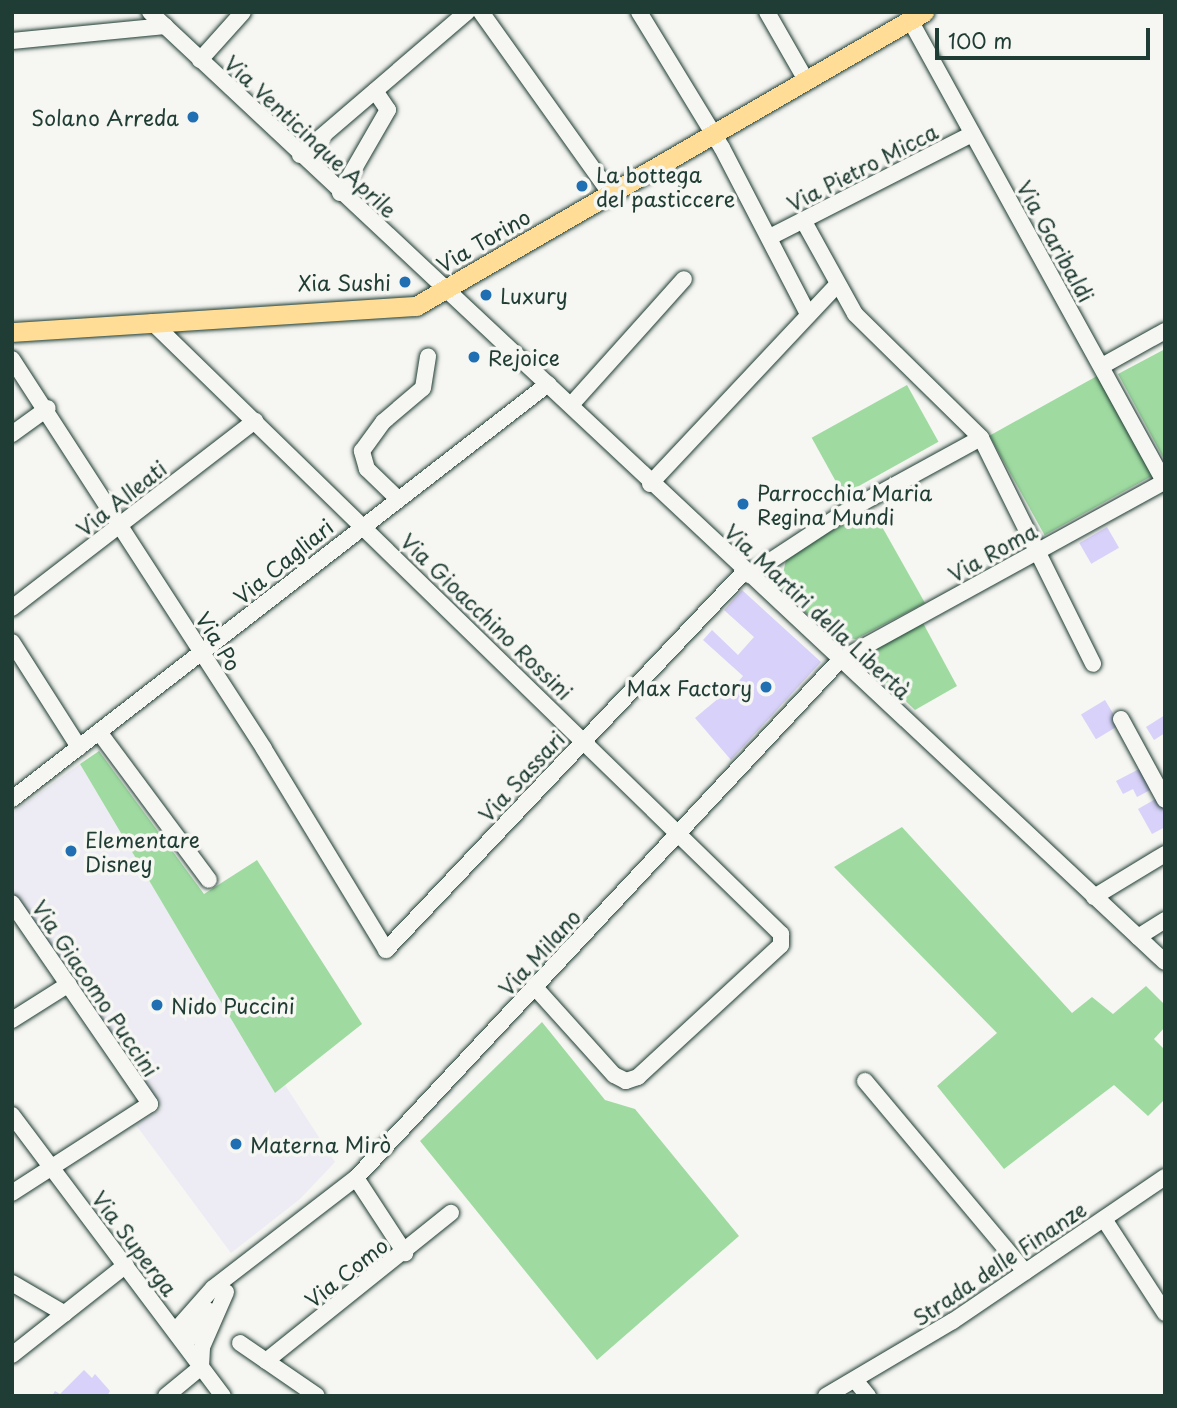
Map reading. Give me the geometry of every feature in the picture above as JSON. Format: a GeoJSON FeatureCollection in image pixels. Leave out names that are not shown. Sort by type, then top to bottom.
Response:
{"type":"FeatureCollection","features":[{"type":"Feature","properties":{"kind":"main road","name":"Via Torino"},"geometry":{"type":"LineString","coordinates":[[12,332],[400,310],[442,290],[917,16]]}},
{"type":"Feature","properties":{"kind":"street","name":"Via Venticinque Aprile"},"geometry":{"type":"LineString","coordinates":[[150,12],[442,290]]}},
{"type":"Feature","properties":{"kind":"street"},"geometry":{"type":"LineString","coordinates":[[200,60],[243,12]]}},
{"type":"Feature","properties":{"kind":"street"},"geometry":{"type":"LineString","coordinates":[[300,155],[467,12]]}},
{"type":"Feature","properties":{"kind":"street"},"geometry":{"type":"LineString","coordinates":[[481,12],[610,193]]}},
{"type":"Feature","properties":{"kind":"street"},"geometry":{"type":"LineString","coordinates":[[639,12],[770,237],[808,314]]}},
{"type":"Feature","properties":{"kind":"street"},"geometry":{"type":"LineString","coordinates":[[788,12],[770,17],[806,80]]}},
{"type":"Feature","properties":{"kind":"street","name":"Via Garibaldi"},"geometry":{"type":"LineString","coordinates":[[917,16],[972,134],[1164,482]]}},
{"type":"Feature","properties":{"kind":"street"},"geometry":{"type":"LineString","coordinates":[[12,41],[164,26]]}},
{"type":"Feature","properties":{"kind":"street"},"geometry":{"type":"LineString","coordinates":[[340,192],[388,110],[375,91]]}},
{"type":"Feature","properties":{"kind":"street","name":"Via Pietro Micca"},"geometry":{"type":"LineString","coordinates":[[770,237],[972,134]]}},
{"type":"Feature","properties":{"kind":"street"},"geometry":{"type":"LineString","coordinates":[[803,220],[855,314],[981,438],[1035,552],[1093,664]]}},
{"type":"Feature","properties":{"kind":"street"},"geometry":{"type":"LineString","coordinates":[[570,405],[684,279]]}},
{"type":"Feature","properties":{"kind":"street"},"geometry":{"type":"LineString","coordinates":[[650,484],[837,285]]}},
{"type":"Feature","properties":{"kind":"street","name":"Via Martiri della Libertà"},"geometry":{"type":"LineString","coordinates":[[442,290],[548,384],[650,484],[1165,962]]}},
{"type":"Feature","properties":{"kind":"street","name":"Via Gioacchino Rossini"},"geometry":{"type":"LineString","coordinates":[[152,322],[681,833],[781,934],[782,945],[638,1077],[626,1081],[614,1075],[534,986]]}},
{"type":"Feature","properties":{"kind":"street"},"geometry":{"type":"LineString","coordinates":[[1102,366],[1165,331]]}},
{"type":"Feature","properties":{"kind":"street"},"geometry":{"type":"LineString","coordinates":[[397,498],[367,469],[362,451],[383,422],[423,388],[428,356]]}},
{"type":"Feature","properties":{"kind":"street","name":"Via Po"},"geometry":{"type":"LineString","coordinates":[[12,359],[48,408],[386,950]]}},
{"type":"Feature","properties":{"kind":"street","name":"Via Cagliari"},"geometry":{"type":"LineString","coordinates":[[12,799],[362,524],[548,384]]}},
{"type":"Feature","properties":{"kind":"street"},"geometry":{"type":"LineString","coordinates":[[12,434],[48,408]]}},
{"type":"Feature","properties":{"kind":"street","name":"Via Alleati"},"geometry":{"type":"LineString","coordinates":[[12,608],[255,421]]}},
{"type":"Feature","properties":{"kind":"street","name":"Via Sassari"},"geometry":{"type":"LineString","coordinates":[[386,950],[584,739],[747,573],[842,514],[981,438]]}},
{"type":"Feature","properties":{"kind":"street","name":"Via Roma"},"geometry":{"type":"LineString","coordinates":[[840,660],[1164,482]]}},
{"type":"Feature","properties":{"kind":"street"},"geometry":{"type":"LineString","coordinates":[[12,642],[79,747]]}},
{"type":"Feature","properties":{"kind":"street","name":"Via Milano"},"geometry":{"type":"LineString","coordinates":[[180,1337],[213,1288],[255,1260],[356,1178],[840,660]]}},
{"type":"Feature","properties":{"kind":"street"},"geometry":{"type":"LineString","coordinates":[[1121,719],[1165,800]]}},
{"type":"Feature","properties":{"kind":"street"},"geometry":{"type":"LineString","coordinates":[[99,732],[209,880]]}},
{"type":"Feature","properties":{"kind":"street"},"geometry":{"type":"LineString","coordinates":[[1094,897],[1165,854]]}},
{"type":"Feature","properties":{"kind":"street","name":"Via Giacomo Puccini"},"geometry":{"type":"LineString","coordinates":[[12,902],[150,1104],[52,1167]]}},
{"type":"Feature","properties":{"kind":"street"},"geometry":{"type":"LineString","coordinates":[[1138,937],[1165,920]]}},
{"type":"Feature","properties":{"kind":"street"},"geometry":{"type":"LineString","coordinates":[[12,1020],[69,984]]}},
{"type":"Feature","properties":{"kind":"street"},"geometry":{"type":"LineString","coordinates":[[865,1081],[1025,1272]]}},
{"type":"Feature","properties":{"kind":"street","name":"Via Superga"},"geometry":{"type":"LineString","coordinates":[[12,1115],[223,1396]]}},
{"type":"Feature","properties":{"kind":"street"},"geometry":{"type":"LineString","coordinates":[[12,1193],[52,1167]]}},
{"type":"Feature","properties":{"kind":"street","name":"Strada delle Finanze"},"geometry":{"type":"LineString","coordinates":[[826,1396],[1025,1272],[1165,1177]]}},
{"type":"Feature","properties":{"kind":"street"},"geometry":{"type":"LineString","coordinates":[[356,1178],[405,1253]]}},
{"type":"Feature","properties":{"kind":"street","name":"Via Como"},"geometry":{"type":"LineString","coordinates":[[266,1361],[405,1253],[451,1213]]}},
{"type":"Feature","properties":{"kind":"street"},"geometry":{"type":"LineString","coordinates":[[1104,1219],[1165,1313]]}},
{"type":"Feature","properties":{"kind":"street","name":"Via Milano"},"geometry":{"type":"LineString","coordinates":[[180,1337],[255,1260]]}},
{"type":"Feature","properties":{"kind":"street"},"geometry":{"type":"LineString","coordinates":[[12,1355],[126,1265]]}},
{"type":"Feature","properties":{"kind":"street"},"geometry":{"type":"LineString","coordinates":[[12,1283],[65,1314]]}},
{"type":"Feature","properties":{"kind":"street"},"geometry":{"type":"LineString","coordinates":[[166,1396],[201,1367],[202,1347],[226,1292]]}},
{"type":"Feature","properties":{"kind":"street"},"geometry":{"type":"LineString","coordinates":[[158,1308],[176,1311],[200,1304]]}},
{"type":"Feature","properties":{"kind":"street"},"geometry":{"type":"LineString","coordinates":[[240,1343],[317,1396]]}},
{"type":"Feature","properties":{"kind":"street"},"geometry":{"type":"LineString","coordinates":[[855,1380],[868,1396]]}},
{"type":"Feature","properties":{"kind":"shaded area"},"geometry":{"type":"Polygon","coordinates":[[[80,764],[275,1093],[285,1085],[335,1162],[300,1199],[231,1253],[136,1125],[162,1108],[149,1086],[12,890],[12,813],[80,764]]]}},
{"type":"Feature","properties":{"kind":"green space"},"geometry":{"type":"Polygon","coordinates":[[[1165,349],[1165,461],[1118,374],[1165,349]]]}},
{"type":"Feature","properties":{"kind":"green space"},"geometry":{"type":"Polygon","coordinates":[[[1097,376],[1152,476],[1045,535],[989,436],[1097,376]]]}},
{"type":"Feature","properties":{"kind":"green space"},"geometry":{"type":"Polygon","coordinates":[[[907,385],[939,442],[843,495],[812,438],[907,385]]]}},
{"type":"Feature","properties":{"kind":"green space"},"geometry":{"type":"Polygon","coordinates":[[[872,509],[925,603],[856,639],[831,637],[780,588],[787,555],[872,509]]]}},
{"type":"Feature","properties":{"kind":"green space"},"geometry":{"type":"Polygon","coordinates":[[[923,623],[957,686],[915,710],[870,667],[871,651],[923,623]]]}},
{"type":"Feature","properties":{"kind":"green space"},"geometry":{"type":"Polygon","coordinates":[[[99,751],[204,894],[257,860],[362,1024],[275,1093],[80,764],[99,751]]]}},
{"type":"Feature","properties":{"kind":"green space"},"geometry":{"type":"Polygon","coordinates":[[[902,827],[1072,1013],[1092,997],[1113,1014],[1146,986],[1165,1005],[1165,1027],[1154,1039],[1165,1050],[1165,1099],[1148,1116],[1114,1085],[1004,1169],[937,1086],[997,1033],[834,867],[902,827]]]}},
{"type":"Feature","properties":{"kind":"green space"},"geometry":{"type":"Polygon","coordinates":[[[542,1022],[605,1100],[635,1109],[739,1236],[597,1360],[420,1141],[542,1022]]]}},
{"type":"Feature","properties":{"kind":"building"},"geometry":{"type":"Polygon","coordinates":[[[1107,527],[1119,548],[1091,564],[1079,543],[1107,527]]]}},
{"type":"Feature","properties":{"kind":"building","name":"Max Factory"},"geometry":{"type":"Polygon","coordinates":[[[742,590],[821,662],[731,760],[695,718],[720,697],[724,699],[743,676],[703,640],[712,630],[738,655],[754,637],[724,610],[742,590]]]}},
{"type":"Feature","properties":{"kind":"building"},"geometry":{"type":"Polygon","coordinates":[[[1105,700],[1120,725],[1096,739],[1081,714],[1105,700]]]}},
{"type":"Feature","properties":{"kind":"building"},"geometry":{"type":"Polygon","coordinates":[[[1165,715],[1165,733],[1154,740],[1146,727],[1165,715]]]}},
{"type":"Feature","properties":{"kind":"building"},"geometry":{"type":"Polygon","coordinates":[[[1143,767],[1154,788],[1137,797],[1133,789],[1123,794],[1116,781],[1143,767]]]}},
{"type":"Feature","properties":{"kind":"building"},"geometry":{"type":"Polygon","coordinates":[[[1159,797],[1165,808],[1165,827],[1152,834],[1138,809],[1159,797]]]}},
{"type":"Feature","properties":{"kind":"building"},"geometry":{"type":"Polygon","coordinates":[[[84,1370],[92,1378],[95,1374],[110,1391],[107,1396],[52,1396],[55,1391],[60,1394],[84,1370]]]}},
{"type":"Feature","properties":{"kind":"place","name":"Solano Arreda"},"geometry":{"type":"Point","coordinates":[193,117]}},
{"type":"Feature","properties":{"kind":"place","name":"La bottega del pasticcere"},"geometry":{"type":"Point","coordinates":[582,186]}},
{"type":"Feature","properties":{"kind":"place","name":"Xia Sushi"},"geometry":{"type":"Point","coordinates":[405,282]}},
{"type":"Feature","properties":{"kind":"place","name":"Luxury"},"geometry":{"type":"Point","coordinates":[486,295]}},
{"type":"Feature","properties":{"kind":"place","name":"Rejoice"},"geometry":{"type":"Point","coordinates":[474,357]}},
{"type":"Feature","properties":{"kind":"place","name":"Parrocchia Maria Regina Mundi"},"geometry":{"type":"Point","coordinates":[743,504]}},
{"type":"Feature","properties":{"kind":"place","name":"Max Factory"},"geometry":{"type":"Point","coordinates":[766,687]}},
{"type":"Feature","properties":{"kind":"place","name":"Elementare Disney"},"geometry":{"type":"Point","coordinates":[71,851]}},
{"type":"Feature","properties":{"kind":"place","name":"Nido Puccini"},"geometry":{"type":"Point","coordinates":[157,1005]}},
{"type":"Feature","properties":{"kind":"place","name":"Materna Mirò"},"geometry":{"type":"Point","coordinates":[236,1144]}}]}
